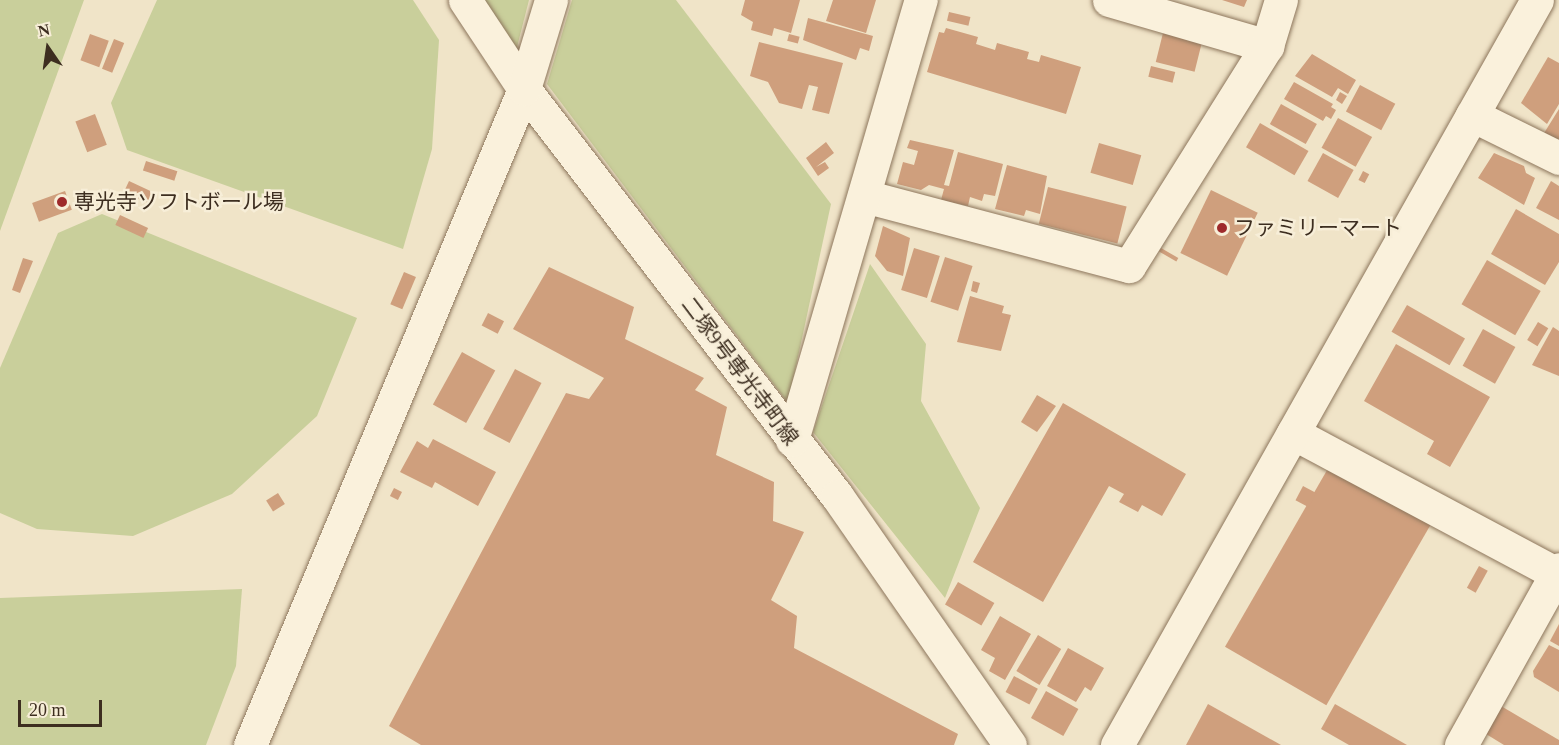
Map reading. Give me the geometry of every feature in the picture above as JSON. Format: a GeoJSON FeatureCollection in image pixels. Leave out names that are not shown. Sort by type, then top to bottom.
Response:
{"type":"FeatureCollection","features":[{"type":"Feature","properties":{"kind":"street","name":"二塚9号専光寺町線"},"geometry":{"type":"LineString","coordinates":[[465,0],[524,89],[837,496],[1010,745]]}},
{"type":"Feature","properties":{"kind":"street"},"geometry":{"type":"LineString","coordinates":[[250,745],[524,89],[551,0]]}},
{"type":"Feature","properties":{"kind":"street"},"geometry":{"type":"LineString","coordinates":[[792,440],[921,0]]}},
{"type":"Feature","properties":{"kind":"street"},"geometry":{"type":"LineString","coordinates":[[1109,0],[1268,46]]}},
{"type":"Feature","properties":{"kind":"street"},"geometry":{"type":"LineString","coordinates":[[864,196],[1129,266],[1268,46],[1281,0]]}},
{"type":"Feature","properties":{"kind":"street"},"geometry":{"type":"LineString","coordinates":[[1117,745],[1537,0]]}},
{"type":"Feature","properties":{"kind":"street"},"geometry":{"type":"LineString","coordinates":[[1472,115],[1559,158]]}},
{"type":"Feature","properties":{"kind":"street"},"geometry":{"type":"LineString","coordinates":[[1293,433],[1558,573],[1461,745]]}},
{"type":"Feature","properties":{"kind":"green space"},"geometry":{"type":"Polygon","coordinates":[[[0,0],[84,0],[0,231],[0,0]]]}},
{"type":"Feature","properties":{"kind":"green space"},"geometry":{"type":"Polygon","coordinates":[[[157,0],[413,0],[439,40],[432,149],[403,249],[127,150],[111,103],[157,0]]]}},
{"type":"Feature","properties":{"kind":"green space"},"geometry":{"type":"Polygon","coordinates":[[[481,0],[529,0],[516,51],[481,0]]]}},
{"type":"Feature","properties":{"kind":"green space"},"geometry":{"type":"Polygon","coordinates":[[[572,0],[676,0],[831,204],[788,403],[547,84],[572,0]]]}},
{"type":"Feature","properties":{"kind":"green space"},"geometry":{"type":"Polygon","coordinates":[[[102,214],[357,318],[317,416],[232,494],[133,536],[37,529],[0,513],[0,368],[58,233],[102,214]]]}},
{"type":"Feature","properties":{"kind":"green space"},"geometry":{"type":"Polygon","coordinates":[[[870,264],[926,344],[921,401],[980,508],[945,598],[813,432],[870,264]]]}},
{"type":"Feature","properties":{"kind":"green space"},"geometry":{"type":"Polygon","coordinates":[[[242,589],[236,666],[206,745],[0,745],[0,598],[242,589]]]}},
{"type":"Feature","properties":{"kind":"building"},"geometry":{"type":"Polygon","coordinates":[[[745,0],[800,0],[791,33],[774,28],[772,36],[751,30],[753,22],[741,15],[745,0]]]}},
{"type":"Feature","properties":{"kind":"building"},"geometry":{"type":"Polygon","coordinates":[[[833,0],[876,0],[866,33],[826,21],[833,0]]]}},
{"type":"Feature","properties":{"kind":"building"},"geometry":{"type":"Polygon","coordinates":[[[1222,0],[1247,0],[1244,7],[1222,0]]]}},
{"type":"Feature","properties":{"kind":"building"},"geometry":{"type":"Polygon","coordinates":[[[949,12],[970,17],[968,26],[947,21],[949,12]]]}},
{"type":"Feature","properties":{"kind":"building"},"geometry":{"type":"Polygon","coordinates":[[[808,18],[873,36],[869,51],[860,48],[856,60],[803,40],[808,18]]]}},
{"type":"Feature","properties":{"kind":"building"},"geometry":{"type":"Polygon","coordinates":[[[946,28],[978,37],[976,44],[995,50],[997,43],[1029,52],[1027,59],[1039,62],[1041,55],[1081,67],[1066,114],[927,72],[939,32],[944,33],[946,28]]]}},
{"type":"Feature","properties":{"kind":"building"},"geometry":{"type":"Polygon","coordinates":[[[1163,33],[1202,43],[1195,72],[1156,62],[1163,33]]]}},
{"type":"Feature","properties":{"kind":"building"},"geometry":{"type":"Polygon","coordinates":[[[90,34],[109,41],[99,67],[80,60],[90,34]]]}},
{"type":"Feature","properties":{"kind":"building"},"geometry":{"type":"Polygon","coordinates":[[[789,34],[800,37],[798,44],[787,41],[789,34]]]}},
{"type":"Feature","properties":{"kind":"building"},"geometry":{"type":"Polygon","coordinates":[[[114,39],[124,43],[112,73],[102,69],[114,39]]]}},
{"type":"Feature","properties":{"kind":"building"},"geometry":{"type":"Polygon","coordinates":[[[759,42],[843,63],[829,114],[812,110],[818,87],[809,85],[802,109],[779,103],[768,82],[750,76],[759,42]]]}},
{"type":"Feature","properties":{"kind":"building"},"geometry":{"type":"Polygon","coordinates":[[[1312,54],[1356,80],[1348,94],[1338,88],[1332,97],[1295,76],[1312,54]]]}},
{"type":"Feature","properties":{"kind":"building"},"geometry":{"type":"Polygon","coordinates":[[[1548,57],[1559,63],[1559,104],[1547,124],[1521,103],[1548,57]]]}},
{"type":"Feature","properties":{"kind":"building"},"geometry":{"type":"Polygon","coordinates":[[[1151,66],[1175,72],[1173,83],[1148,77],[1151,66]]]}},
{"type":"Feature","properties":{"kind":"building"},"geometry":{"type":"Polygon","coordinates":[[[1294,82],[1333,104],[1331,107],[1336,110],[1331,119],[1326,116],[1323,121],[1284,99],[1294,82]]]}},
{"type":"Feature","properties":{"kind":"building"},"geometry":{"type":"Polygon","coordinates":[[[1360,85],[1395,104],[1381,130],[1346,111],[1360,85]]]}},
{"type":"Feature","properties":{"kind":"building"},"geometry":{"type":"Polygon","coordinates":[[[1340,92],[1347,96],[1342,104],[1336,100],[1340,92]]]}},
{"type":"Feature","properties":{"kind":"building"},"geometry":{"type":"Polygon","coordinates":[[[1281,104],[1317,124],[1306,144],[1270,124],[1281,104]]]}},
{"type":"Feature","properties":{"kind":"building"},"geometry":{"type":"Polygon","coordinates":[[[1559,109],[1559,148],[1541,138],[1559,109]]]}},
{"type":"Feature","properties":{"kind":"building"},"geometry":{"type":"Polygon","coordinates":[[[95,114],[107,145],[87,152],[75,122],[95,114]]]}},
{"type":"Feature","properties":{"kind":"building"},"geometry":{"type":"Polygon","coordinates":[[[1338,118],[1372,137],[1356,167],[1322,148],[1338,118]]]}},
{"type":"Feature","properties":{"kind":"building"},"geometry":{"type":"Polygon","coordinates":[[[1260,123],[1308,151],[1294,175],[1246,147],[1260,123]]]}},
{"type":"Feature","properties":{"kind":"building"},"geometry":{"type":"Polygon","coordinates":[[[910,140],[954,150],[944,185],[949,186],[958,152],[1003,164],[995,196],[984,194],[982,201],[970,197],[968,206],[941,200],[944,189],[929,185],[921,190],[897,184],[903,162],[914,165],[918,151],[907,148],[910,140]]]}},
{"type":"Feature","properties":{"kind":"building"},"geometry":{"type":"Polygon","coordinates":[[[826,142],[834,153],[816,167],[825,162],[829,168],[818,176],[806,158],[826,142]]]}},
{"type":"Feature","properties":{"kind":"building"},"geometry":{"type":"Polygon","coordinates":[[[1099,143],[1141,155],[1133,185],[1090,173],[1099,143]]]}},
{"type":"Feature","properties":{"kind":"building"},"geometry":{"type":"Polygon","coordinates":[[[1323,153],[1354,170],[1338,198],[1307,181],[1323,153]]]}},
{"type":"Feature","properties":{"kind":"building"},"geometry":{"type":"Polygon","coordinates":[[[1494,153],[1524,166],[1526,173],[1535,178],[1524,205],[1478,178],[1494,153]]]}},
{"type":"Feature","properties":{"kind":"building"},"geometry":{"type":"Polygon","coordinates":[[[146,161],[177,171],[174,181],[143,171],[146,161]]]}},
{"type":"Feature","properties":{"kind":"building"},"geometry":{"type":"Polygon","coordinates":[[[1007,165],[1047,176],[1040,214],[1026,210],[1024,216],[995,209],[1007,165]]]}},
{"type":"Feature","properties":{"kind":"building"},"geometry":{"type":"Polygon","coordinates":[[[1363,171],[1369,174],[1365,183],[1358,180],[1363,171]]]}},
{"type":"Feature","properties":{"kind":"building"},"geometry":{"type":"Polygon","coordinates":[[[129,181],[153,192],[147,203],[124,192],[129,181]]]}},
{"type":"Feature","properties":{"kind":"building"},"geometry":{"type":"Polygon","coordinates":[[[1551,181],[1559,186],[1559,220],[1536,208],[1551,181]]]}},
{"type":"Feature","properties":{"kind":"building"},"geometry":{"type":"Polygon","coordinates":[[[1048,187],[1127,207],[1117,243],[1039,224],[1048,187]]]}},
{"type":"Feature","properties":{"kind":"building"},"geometry":{"type":"Polygon","coordinates":[[[1211,190],[1258,213],[1227,276],[1180,253],[1211,190]]]}},
{"type":"Feature","properties":{"kind":"building"},"geometry":{"type":"Polygon","coordinates":[[[65,191],[72,210],[39,222],[32,203],[65,191]]]}},
{"type":"Feature","properties":{"kind":"building"},"geometry":{"type":"Polygon","coordinates":[[[1516,209],[1559,234],[1559,262],[1545,285],[1491,254],[1516,209]]]}},
{"type":"Feature","properties":{"kind":"building"},"geometry":{"type":"Polygon","coordinates":[[[120,215],[148,228],[143,238],[115,225],[120,215]]]}},
{"type":"Feature","properties":{"kind":"building"},"geometry":{"type":"Polygon","coordinates":[[[883,226],[910,238],[903,276],[887,271],[875,256],[883,226]]]}},
{"type":"Feature","properties":{"kind":"building"},"geometry":{"type":"Polygon","coordinates":[[[914,248],[940,256],[927,298],[901,290],[914,248]]]}},
{"type":"Feature","properties":{"kind":"building"},"geometry":{"type":"Polygon","coordinates":[[[1161,248],[1178,258],[1176,261],[1159,251],[1161,248]]]}},
{"type":"Feature","properties":{"kind":"building"},"geometry":{"type":"Polygon","coordinates":[[[945,257],[973,266],[958,311],[930,302],[945,257]]]}},
{"type":"Feature","properties":{"kind":"building"},"geometry":{"type":"Polygon","coordinates":[[[23,258],[33,261],[20,293],[12,290],[23,258]]]}},
{"type":"Feature","properties":{"kind":"building"},"geometry":{"type":"Polygon","coordinates":[[[1487,260],[1541,291],[1515,335],[1462,304],[1487,260]]]}},
{"type":"Feature","properties":{"kind":"building"},"geometry":{"type":"Polygon","coordinates":[[[549,267],[634,307],[625,339],[704,378],[695,390],[727,407],[716,455],[774,482],[773,521],[804,532],[771,600],[797,616],[794,648],[958,734],[954,745],[421,745],[389,726],[566,393],[589,399],[604,378],[513,329],[549,267]]]}},
{"type":"Feature","properties":{"kind":"building"},"geometry":{"type":"Polygon","coordinates":[[[404,272],[416,277],[402,309],[390,304],[404,272]]]}},
{"type":"Feature","properties":{"kind":"building"},"geometry":{"type":"Polygon","coordinates":[[[973,281],[980,283],[977,293],[971,291],[973,281]]]}},
{"type":"Feature","properties":{"kind":"building"},"geometry":{"type":"Polygon","coordinates":[[[970,296],[1004,306],[1002,313],[1011,315],[1001,351],[957,342],[970,296]]]}},
{"type":"Feature","properties":{"kind":"building"},"geometry":{"type":"Polygon","coordinates":[[[1407,305],[1465,338],[1450,365],[1392,332],[1407,305]]]}},
{"type":"Feature","properties":{"kind":"building"},"geometry":{"type":"Polygon","coordinates":[[[488,313],[504,321],[498,334],[482,325],[488,313]]]}},
{"type":"Feature","properties":{"kind":"building"},"geometry":{"type":"Polygon","coordinates":[[[1538,322],[1548,328],[1537,346],[1527,340],[1538,322]]]}},
{"type":"Feature","properties":{"kind":"building"},"geometry":{"type":"Polygon","coordinates":[[[1553,327],[1559,331],[1559,376],[1532,365],[1553,327]]]}},
{"type":"Feature","properties":{"kind":"building"},"geometry":{"type":"Polygon","coordinates":[[[1483,329],[1515,347],[1495,384],[1463,366],[1483,329]]]}},
{"type":"Feature","properties":{"kind":"building"},"geometry":{"type":"Polygon","coordinates":[[[1396,344],[1490,397],[1450,467],[1427,454],[1434,441],[1364,401],[1396,344]]]}},
{"type":"Feature","properties":{"kind":"building"},"geometry":{"type":"Polygon","coordinates":[[[462,352],[495,370],[466,423],[433,404],[462,352]]]}},
{"type":"Feature","properties":{"kind":"building"},"geometry":{"type":"Polygon","coordinates":[[[515,369],[541,383],[510,443],[483,429],[515,369]]]}},
{"type":"Feature","properties":{"kind":"building"},"geometry":{"type":"Polygon","coordinates":[[[1037,395],[1056,406],[1037,432],[1021,422],[1037,395]]]}},
{"type":"Feature","properties":{"kind":"building"},"geometry":{"type":"Polygon","coordinates":[[[1063,403],[1186,474],[1162,516],[1142,505],[1138,512],[1119,502],[1124,494],[1109,486],[1043,602],[973,562],[1063,403]]]}},
{"type":"Feature","properties":{"kind":"building"},"geometry":{"type":"Polygon","coordinates":[[[433,439],[496,472],[478,506],[435,482],[432,488],[400,472],[417,441],[428,448],[433,439]]]}},
{"type":"Feature","properties":{"kind":"building"},"geometry":{"type":"Polygon","coordinates":[[[1330,465],[1431,524],[1326,705],[1225,647],[1330,465]]]}},
{"type":"Feature","properties":{"kind":"building"},"geometry":{"type":"Polygon","coordinates":[[[1303,486],[1316,493],[1309,507],[1295,500],[1303,486]]]}},
{"type":"Feature","properties":{"kind":"building"},"geometry":{"type":"Polygon","coordinates":[[[394,488],[402,492],[398,500],[390,496],[394,488]]]}},
{"type":"Feature","properties":{"kind":"building"},"geometry":{"type":"Polygon","coordinates":[[[278,493],[285,504],[273,511],[266,500],[278,493]]]}},
{"type":"Feature","properties":{"kind":"building"},"geometry":{"type":"Polygon","coordinates":[[[1479,566],[1488,571],[1476,593],[1467,588],[1479,566]]]}},
{"type":"Feature","properties":{"kind":"building"},"geometry":{"type":"Polygon","coordinates":[[[958,582],[994,603],[981,626],[945,605],[958,582]]]}},
{"type":"Feature","properties":{"kind":"building"},"geometry":{"type":"Polygon","coordinates":[[[1000,616],[1031,634],[1005,680],[989,671],[995,658],[981,650],[1000,616]]]}},
{"type":"Feature","properties":{"kind":"building"},"geometry":{"type":"Polygon","coordinates":[[[1559,624],[1559,646],[1550,641],[1559,624]]]}},
{"type":"Feature","properties":{"kind":"building"},"geometry":{"type":"Polygon","coordinates":[[[1038,635],[1061,649],[1040,685],[1016,671],[1038,635]]]}},
{"type":"Feature","properties":{"kind":"building"},"geometry":{"type":"Polygon","coordinates":[[[1549,645],[1559,650],[1559,692],[1534,677],[1533,671],[1549,645]]]}},
{"type":"Feature","properties":{"kind":"building"},"geometry":{"type":"Polygon","coordinates":[[[1068,648],[1104,668],[1091,691],[1085,687],[1076,702],[1047,686],[1068,648]]]}},
{"type":"Feature","properties":{"kind":"building"},"geometry":{"type":"Polygon","coordinates":[[[1014,676],[1038,689],[1029,705],[1006,692],[1014,676]]]}},
{"type":"Feature","properties":{"kind":"building"},"geometry":{"type":"Polygon","coordinates":[[[1046,691],[1078,709],[1063,736],[1031,718],[1046,691]]]}},
{"type":"Feature","properties":{"kind":"building"},"geometry":{"type":"Polygon","coordinates":[[[1208,704],[1281,745],[1186,745],[1208,704]]]}},
{"type":"Feature","properties":{"kind":"building"},"geometry":{"type":"Polygon","coordinates":[[[1335,704],[1407,745],[1349,745],[1321,729],[1335,704]]]}},
{"type":"Feature","properties":{"kind":"building"},"geometry":{"type":"Polygon","coordinates":[[[1501,706],[1559,740],[1559,745],[1504,745],[1486,734],[1501,706]]]}},
{"type":"Feature","properties":{"kind":"place","name":"専光寺ソフトボール場"},"geometry":{"type":"Point","coordinates":[62,202]}},
{"type":"Feature","properties":{"kind":"place","name":"ファミリーマート"},"geometry":{"type":"Point","coordinates":[1222,228]}}]}
